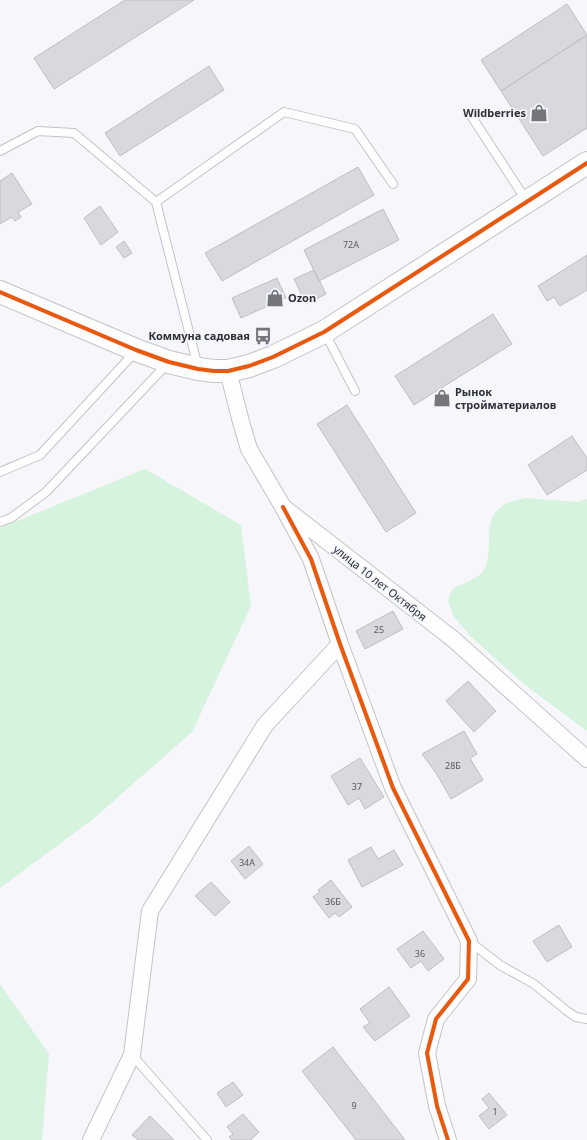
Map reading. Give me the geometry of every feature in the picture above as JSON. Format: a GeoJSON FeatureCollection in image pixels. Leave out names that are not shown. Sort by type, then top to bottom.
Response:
{"type":"FeatureCollection","features":[{"type":"Feature","properties":{"kind":"street"},"geometry":{"type":"LineString","coordinates":[[0,292],[136,350],[169,362],[198,369],[228,371],[261,362],[324,332],[587,163]]}},
{"type":"Feature","properties":{"kind":"street","name":"улица 10 лет Октября"},"geometry":{"type":"LineString","coordinates":[[228,371],[249,448],[283,507],[453,639],[587,759]]}},
{"type":"Feature","properties":{"kind":"street"},"geometry":{"type":"LineString","coordinates":[[283,507],[311,559],[340,644],[393,788],[470,941],[468,979],[436,1019],[426,1053],[437,1106],[448,1140]]}},
{"type":"Feature","properties":{"kind":"street"},"geometry":{"type":"LineString","coordinates":[[90,1140],[132,1055],[150,911],[265,726],[340,644]]}},
{"type":"Feature","properties":{"kind":"lane"},"geometry":{"type":"LineString","coordinates":[[156,202],[284,112],[355,129],[393,184]]}},
{"type":"Feature","properties":{"kind":"lane"},"geometry":{"type":"LineString","coordinates":[[470,114],[527,202]]}},
{"type":"Feature","properties":{"kind":"lane"},"geometry":{"type":"LineString","coordinates":[[0,150],[38,131],[74,133],[156,202],[198,369]]}},
{"type":"Feature","properties":{"kind":"lane"},"geometry":{"type":"LineString","coordinates":[[324,332],[355,391]]}},
{"type":"Feature","properties":{"kind":"lane"},"geometry":{"type":"LineString","coordinates":[[0,472],[40,455],[136,350]]}},
{"type":"Feature","properties":{"kind":"lane"},"geometry":{"type":"LineString","coordinates":[[0,522],[12,518],[46,492],[169,362]]}},
{"type":"Feature","properties":{"kind":"lane"},"geometry":{"type":"LineString","coordinates":[[470,941],[500,965],[534,984],[567,1011],[576,1017],[587,1019]]}},
{"type":"Feature","properties":{"kind":"lane"},"geometry":{"type":"LineString","coordinates":[[132,1055],[207,1140]]}},
{"type":"Feature","properties":{"kind":"green space"},"geometry":{"type":"Polygon","coordinates":[[[145,469],[241,525],[251,606],[192,732],[93,819],[0,888],[0,528],[145,469]]]}},
{"type":"Feature","properties":{"kind":"green space"},"geometry":{"type":"Polygon","coordinates":[[[525,498],[578,502],[587,499],[587,731],[525,685],[470,636],[453,615],[448,601],[452,589],[482,573],[488,557],[491,521],[495,513],[502,506],[510,502],[525,498]]]}},
{"type":"Feature","properties":{"kind":"green space"},"geometry":{"type":"Polygon","coordinates":[[[0,984],[49,1054],[42,1140],[0,1140],[0,984]]]}},
{"type":"Feature","properties":{"kind":"building"},"geometry":{"type":"Polygon","coordinates":[[[125,0],[194,0],[54,89],[34,58],[125,0]]]}},
{"type":"Feature","properties":{"kind":"building"},"geometry":{"type":"Polygon","coordinates":[[[567,4],[587,35],[501,91],[481,60],[567,4]]]}},
{"type":"Feature","properties":{"kind":"building"},"geometry":{"type":"Polygon","coordinates":[[[587,35],[587,128],[543,156],[501,91],[587,35]]]}},
{"type":"Feature","properties":{"kind":"building"},"geometry":{"type":"Polygon","coordinates":[[[209,66],[224,90],[120,156],[105,133],[209,66]]]}},
{"type":"Feature","properties":{"kind":"building"},"geometry":{"type":"Polygon","coordinates":[[[358,167],[374,195],[222,281],[205,253],[358,167]]]}},
{"type":"Feature","properties":{"kind":"building"},"geometry":{"type":"Polygon","coordinates":[[[12,173],[32,204],[18,212],[21,217],[15,221],[12,217],[0,224],[0,181],[12,173]]]}},
{"type":"Feature","properties":{"kind":"building"},"geometry":{"type":"Polygon","coordinates":[[[100,206],[118,232],[101,245],[84,218],[100,206]]]}},
{"type":"Feature","properties":{"kind":"building"},"geometry":{"type":"Polygon","coordinates":[[[383,209],[399,240],[319,281],[304,250],[383,209]]]}},
{"type":"Feature","properties":{"kind":"building"},"geometry":{"type":"Polygon","coordinates":[[[124,241],[132,253],[124,258],[116,247],[124,241]]]}},
{"type":"Feature","properties":{"kind":"building"},"geometry":{"type":"Polygon","coordinates":[[[587,255],[587,290],[560,306],[554,297],[547,301],[538,286],[587,255]]]}},
{"type":"Feature","properties":{"kind":"building"},"geometry":{"type":"Polygon","coordinates":[[[314,270],[326,294],[306,304],[294,279],[314,270]]]}},
{"type":"Feature","properties":{"kind":"building"},"geometry":{"type":"Polygon","coordinates":[[[277,278],[286,298],[241,318],[232,298],[277,278]]]}},
{"type":"Feature","properties":{"kind":"building"},"geometry":{"type":"Polygon","coordinates":[[[493,314],[512,344],[414,405],[395,376],[493,314]]]}},
{"type":"Feature","properties":{"kind":"building"},"geometry":{"type":"Polygon","coordinates":[[[347,405],[416,513],[386,532],[317,424],[347,405]]]}},
{"type":"Feature","properties":{"kind":"building"},"geometry":{"type":"Polygon","coordinates":[[[572,436],[587,458],[587,470],[547,495],[528,465],[572,436]]]}},
{"type":"Feature","properties":{"kind":"building"},"geometry":{"type":"Polygon","coordinates":[[[393,611],[403,629],[365,649],[356,631],[393,611]]]}},
{"type":"Feature","properties":{"kind":"building"},"geometry":{"type":"Polygon","coordinates":[[[468,681],[496,711],[474,732],[446,701],[468,681]]]}},
{"type":"Feature","properties":{"kind":"building"},"geometry":{"type":"Polygon","coordinates":[[[464,731],[477,754],[470,758],[483,780],[451,799],[436,773],[422,754],[464,731]]]}},
{"type":"Feature","properties":{"kind":"building"},"geometry":{"type":"Polygon","coordinates":[[[360,758],[384,797],[365,809],[359,798],[348,805],[331,776],[360,758]]]}},
{"type":"Feature","properties":{"kind":"building"},"geometry":{"type":"Polygon","coordinates":[[[249,846],[263,864],[245,879],[231,861],[249,846]]]}},
{"type":"Feature","properties":{"kind":"building"},"geometry":{"type":"Polygon","coordinates":[[[371,847],[378,859],[394,850],[403,865],[362,887],[348,860],[371,847]]]}},
{"type":"Feature","properties":{"kind":"building"},"geometry":{"type":"Polygon","coordinates":[[[331,880],[352,907],[339,917],[335,913],[329,918],[313,897],[320,892],[318,890],[331,880]]]}},
{"type":"Feature","properties":{"kind":"building"},"geometry":{"type":"Polygon","coordinates":[[[211,882],[230,902],[215,916],[195,896],[211,882]]]}},
{"type":"Feature","properties":{"kind":"building"},"geometry":{"type":"Polygon","coordinates":[[[559,925],[572,947],[547,962],[533,941],[559,925]]]}},
{"type":"Feature","properties":{"kind":"building"},"geometry":{"type":"Polygon","coordinates":[[[423,931],[444,959],[428,971],[421,961],[411,968],[397,949],[423,931]]]}},
{"type":"Feature","properties":{"kind":"building"},"geometry":{"type":"Polygon","coordinates":[[[389,987],[410,1016],[375,1041],[363,1027],[370,1023],[360,1009],[389,987]]]}},
{"type":"Feature","properties":{"kind":"building"},"geometry":{"type":"Polygon","coordinates":[[[333,1047],[405,1140],[356,1140],[302,1071],[333,1047]]]}},
{"type":"Feature","properties":{"kind":"building"},"geometry":{"type":"Polygon","coordinates":[[[233,1082],[243,1095],[226,1107],[217,1093],[233,1082]]]}},
{"type":"Feature","properties":{"kind":"building"},"geometry":{"type":"Polygon","coordinates":[[[489,1093],[507,1115],[489,1129],[479,1116],[489,1108],[482,1099],[489,1093]]]}},
{"type":"Feature","properties":{"kind":"building"},"geometry":{"type":"Polygon","coordinates":[[[243,1114],[259,1132],[251,1140],[232,1140],[229,1137],[233,1134],[227,1127],[243,1114]]]}},
{"type":"Feature","properties":{"kind":"building"},"geometry":{"type":"Polygon","coordinates":[[[150,1116],[174,1140],[138,1140],[132,1135],[150,1116]]]}},
{"type":"Feature","properties":{"kind":"cycle path"},"geometry":{"type":"LineString","coordinates":[[0,292],[136,350],[169,362],[198,369],[228,371],[249,366],[273,357],[324,332],[587,163]]}},
{"type":"Feature","properties":{"kind":"cycle path"},"geometry":{"type":"LineString","coordinates":[[283,507],[311,559],[340,644],[393,788],[469,941],[468,979],[436,1019],[427,1053],[437,1106],[448,1140]]}},
{"type":"Feature","properties":{"kind":"place","name":"Wildberries"},"geometry":{"type":"Point","coordinates":[539,113]}},
{"type":"Feature","properties":{"kind":"place","name":"Ozon"},"geometry":{"type":"Point","coordinates":[275,298]}},
{"type":"Feature","properties":{"kind":"place","name":"Коммуна садовая"},"geometry":{"type":"Point","coordinates":[263,336]}},
{"type":"Feature","properties":{"kind":"place","name":"Рынок стройматериалов"},"geometry":{"type":"Point","coordinates":[442,398]}}]}
